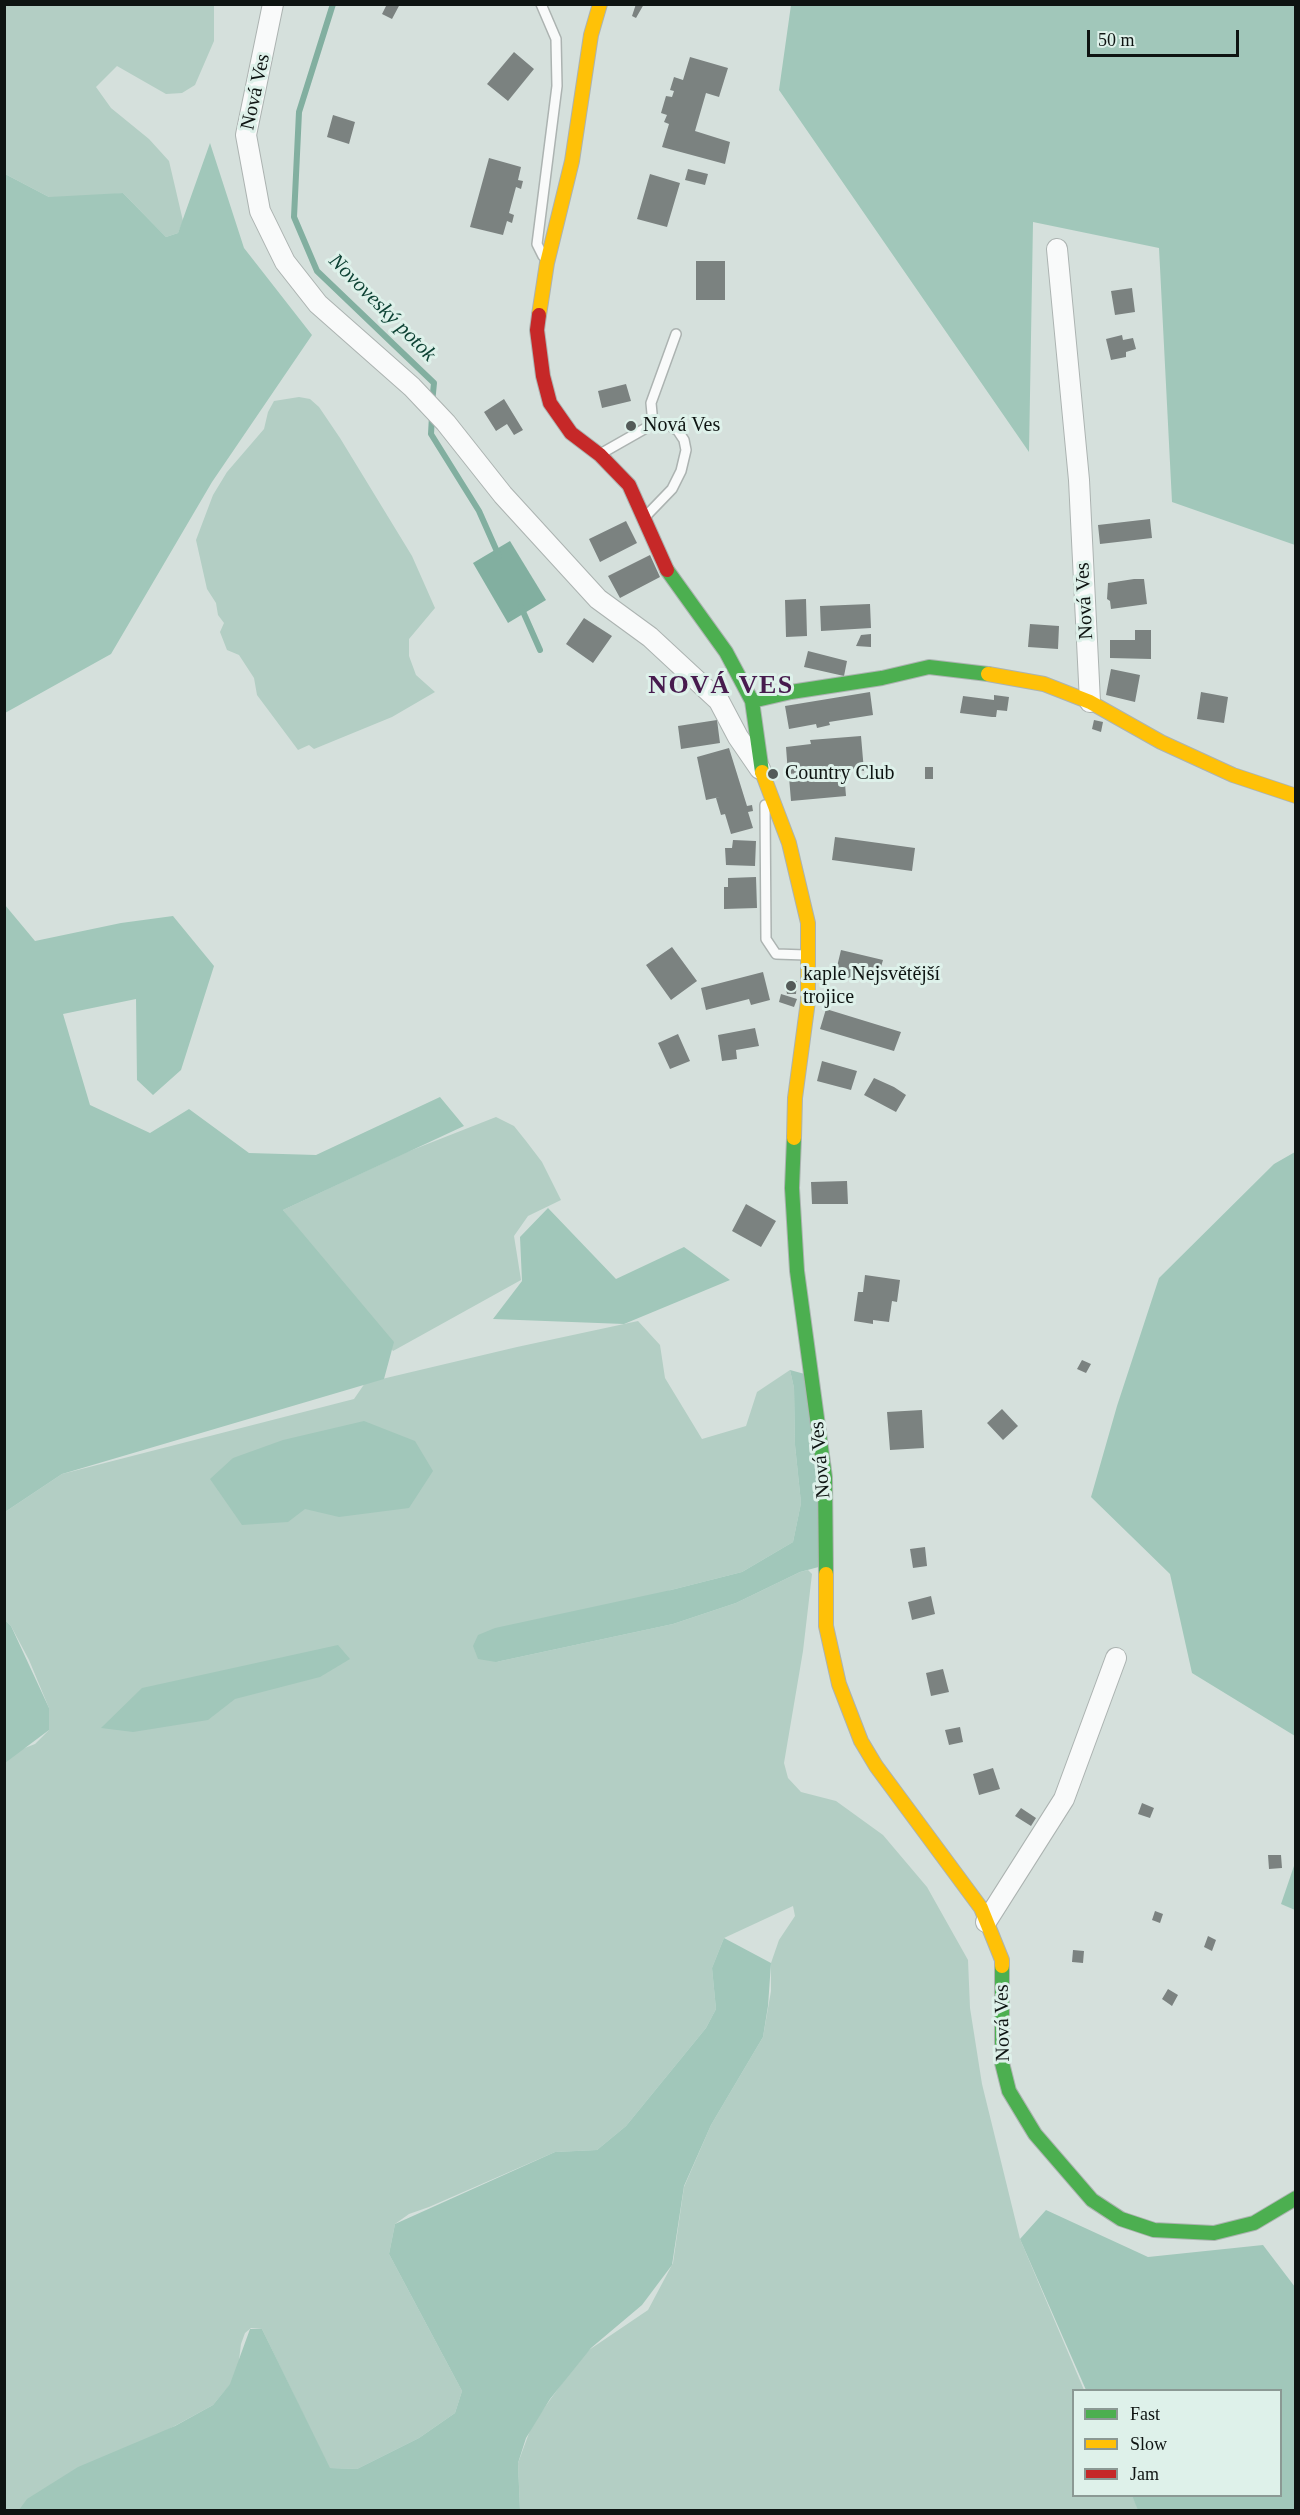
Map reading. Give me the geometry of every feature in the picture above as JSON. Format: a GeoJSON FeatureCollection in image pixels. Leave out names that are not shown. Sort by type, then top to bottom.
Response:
{"type":"FeatureCollection","features":[{"type":"Feature","properties":{"kind":"street","name":"Nová Ves"},"geometry":{"type":"LineString","coordinates":[[273,4],[246,135],[260,211],[285,262],[318,304],[412,387],[439,416],[503,495],[598,599],[650,637],[719,701],[738,737],[764,777]]}},
{"type":"Feature","properties":{"kind":"street","name":"Nová Ves"},"geometry":{"type":"LineString","coordinates":[[600,4],[591,35],[572,161],[547,263],[537,330],[543,376],[550,403],[570,433],[600,454],[629,485],[667,570],[726,652],[752,700],[764,777],[789,843],[808,923],[808,1001],[795,1098],[792,1188],[797,1271],[825,1477],[826,1626],[839,1684],[861,1741],[876,1766],[981,1908],[1002,1960],[1002,2063],[1009,2091],[1035,2134],[1092,2200],[1121,2219],[1154,2230],[1214,2233],[1254,2223],[1296,2198]]}},
{"type":"Feature","properties":{"kind":"street","name":"Nová Ves"},"geometry":{"type":"LineString","coordinates":[[1057,249],[1079,480],[1090,702]]}},
{"type":"Feature","properties":{"kind":"street"},"geometry":{"type":"LineString","coordinates":[[752,700],[929,667],[971,670],[1044,684],[1090,702],[1161,742],[1233,775],[1296,796]]}},
{"type":"Feature","properties":{"kind":"street"},"geometry":{"type":"LineString","coordinates":[[987,1922],[1064,1799],[1116,1658]]}},
{"type":"Feature","properties":{"kind":"lane"},"geometry":{"type":"LineString","coordinates":[[541,4],[556,39],[557,51],[557,86],[537,244],[547,263]]}},
{"type":"Feature","properties":{"kind":"lane"},"geometry":{"type":"LineString","coordinates":[[653,424],[651,403],[676,334]]}},
{"type":"Feature","properties":{"kind":"lane"},"geometry":{"type":"LineString","coordinates":[[600,454],[653,424],[670,426],[678,431],[684,440],[686,450],[681,471],[672,489],[644,518]]}},
{"type":"Feature","properties":{"kind":"lane","name":"Nová Ves"},"geometry":{"type":"LineString","coordinates":[[764,777],[766,939],[776,954],[808,955]]}},
{"type":"Feature","properties":{"kind":"shaded area"},"geometry":{"type":"Polygon","coordinates":[[[4,5],[214,5],[214,41],[195,85],[182,93],[166,94],[117,66],[96,87],[111,108],[149,139],[169,161],[183,221],[178,233],[166,237],[123,193],[78,199],[49,197],[5,174],[4,5]]]}},
{"type":"Feature","properties":{"kind":"shaded area"},"geometry":{"type":"Polygon","coordinates":[[[791,5],[1295,5],[1295,545],[1172,502],[1159,248],[1033,222],[1029,452],[779,90],[791,5]]]}},
{"type":"Feature","properties":{"kind":"shaded area"},"geometry":{"type":"Polygon","coordinates":[[[210,143],[244,248],[312,335],[212,482],[111,654],[5,713],[5,174],[49,197],[123,193],[166,237],[178,233],[210,143]]]}},
{"type":"Feature","properties":{"kind":"shaded area"},"geometry":{"type":"Polygon","coordinates":[[[299,397],[310,399],[319,407],[412,556],[435,608],[409,639],[409,656],[416,675],[435,692],[392,717],[314,749],[309,745],[298,750],[257,695],[254,678],[239,655],[227,650],[220,632],[224,623],[207,589],[196,540],[213,495],[227,472],[264,429],[268,412],[274,401],[299,397]]]}},
{"type":"Feature","properties":{"kind":"shaded area"},"geometry":{"type":"Polygon","coordinates":[[[510,541],[546,600],[508,623],[473,563],[510,541]]]}},
{"type":"Feature","properties":{"kind":"shaded area"},"geometry":{"type":"Polygon","coordinates":[[[5,905],[35,941],[121,923],[173,916],[214,966],[181,1070],[153,1095],[137,1080],[136,999],[63,1014],[90,1105],[150,1133],[189,1109],[249,1153],[316,1155],[440,1097],[464,1126],[283,1210],[394,1342],[384,1379],[62,1474],[5,1512],[5,905]]]}},
{"type":"Feature","properties":{"kind":"shaded area"},"geometry":{"type":"Polygon","coordinates":[[[496,1117],[514,1126],[526,1141],[542,1162],[561,1200],[528,1216],[514,1236],[521,1280],[393,1351],[283,1210],[407,1152],[496,1117]]]}},
{"type":"Feature","properties":{"kind":"shaded area"},"geometry":{"type":"Polygon","coordinates":[[[1295,1152],[1295,1736],[1192,1673],[1170,1574],[1091,1497],[1117,1406],[1159,1278],[1274,1164],[1295,1152]]]}},
{"type":"Feature","properties":{"kind":"shaded area"},"geometry":{"type":"Polygon","coordinates":[[[548,1208],[616,1279],[684,1247],[730,1280],[624,1324],[493,1319],[522,1281],[520,1237],[548,1208]]]}},
{"type":"Feature","properties":{"kind":"shaded area"},"geometry":{"type":"Polygon","coordinates":[[[638,1321],[660,1345],[665,1378],[702,1439],[746,1426],[757,1392],[790,1370],[794,1388],[795,1445],[801,1503],[793,1542],[742,1572],[671,1590],[496,1662],[673,1624],[736,1603],[800,1572],[808,1570],[812,1574],[803,1651],[784,1763],[788,1778],[801,1792],[836,1801],[883,1835],[927,1887],[968,1960],[970,2008],[982,2084],[1020,2239],[1084,2389],[1072,2389],[1072,2497],[1132,2497],[1139,2510],[520,2510],[518,2463],[532,2425],[583,2354],[648,2310],[673,2263],[684,2187],[711,2125],[763,2037],[771,1991],[771,1963],[779,1940],[795,1916],[793,1906],[724,1938],[712,1968],[716,2009],[706,2028],[626,2126],[597,2150],[555,2152],[409,2214],[395,2224],[389,2254],[462,2391],[455,2413],[419,2438],[357,2469],[329,2468],[262,2329],[251,2328],[245,2333],[241,2344],[237,2376],[213,2405],[21,2510],[5,2510],[5,1760],[12,1753],[35,1744],[49,1730],[49,1708],[29,1660],[11,1626],[5,1620],[5,1512],[62,1474],[354,1399],[365,1383],[638,1321]]]}},
{"type":"Feature","properties":{"kind":"shaded area"},"geometry":{"type":"Polygon","coordinates":[[[790,1370],[812,1376],[826,1565],[800,1572],[736,1603],[673,1624],[496,1662],[478,1659],[473,1646],[478,1635],[495,1628],[671,1590],[742,1572],[793,1542],[801,1503],[795,1445],[794,1388],[790,1370]]]}},
{"type":"Feature","properties":{"kind":"shaded area"},"geometry":{"type":"Polygon","coordinates":[[[364,1421],[415,1441],[433,1471],[409,1508],[339,1517],[305,1509],[288,1522],[242,1525],[210,1479],[233,1458],[283,1440],[364,1421]]]}},
{"type":"Feature","properties":{"kind":"shaded area"},"geometry":{"type":"Polygon","coordinates":[[[5,1620],[11,1626],[49,1708],[49,1730],[5,1763],[5,1620]]]}},
{"type":"Feature","properties":{"kind":"shaded area"},"geometry":{"type":"Polygon","coordinates":[[[338,1645],[350,1659],[320,1677],[235,1699],[208,1720],[133,1732],[101,1728],[142,1688],[338,1645]]]}},
{"type":"Feature","properties":{"kind":"shaded area"},"geometry":{"type":"Polygon","coordinates":[[[1295,1863],[1295,1910],[1281,1904],[1295,1863]]]}},
{"type":"Feature","properties":{"kind":"shaded area"},"geometry":{"type":"Polygon","coordinates":[[[724,1938],[771,1963],[763,2037],[711,2125],[684,2186],[672,2265],[642,2305],[591,2348],[550,2399],[526,2438],[518,2463],[520,2510],[19,2510],[27,2499],[78,2467],[175,2426],[213,2405],[230,2384],[250,2329],[262,2329],[330,2468],[357,2469],[419,2438],[455,2413],[462,2391],[389,2254],[395,2224],[555,2152],[597,2150],[626,2126],[706,2028],[716,2009],[712,1968],[724,1938]]]}},
{"type":"Feature","properties":{"kind":"shaded area"},"geometry":{"type":"Polygon","coordinates":[[[1046,2210],[1148,2257],[1263,2245],[1295,2287],[1295,2510],[1138,2510],[1132,2497],[1282,2497],[1282,2389],[1086,2389],[1020,2239],[1046,2210]]]}},
{"type":"Feature","properties":{"kind":"building"},"geometry":{"type":"Polygon","coordinates":[[[387,4],[400,4],[392,19],[382,14],[387,4]]]}},
{"type":"Feature","properties":{"kind":"building"},"geometry":{"type":"Polygon","coordinates":[[[636,4],[644,4],[636,18],[632,16],[636,4]]]}},
{"type":"Feature","properties":{"kind":"building"},"geometry":{"type":"Polygon","coordinates":[[[514,52],[534,69],[508,101],[487,84],[514,52]]]}},
{"type":"Feature","properties":{"kind":"building"},"geometry":{"type":"Polygon","coordinates":[[[690,57],[728,68],[719,97],[706,93],[695,131],[730,142],[725,164],[662,147],[669,124],[664,122],[667,115],[661,113],[666,96],[672,97],[674,91],[670,90],[674,77],[683,80],[690,57]]]}},
{"type":"Feature","properties":{"kind":"building"},"geometry":{"type":"Polygon","coordinates":[[[333,115],[355,122],[349,144],[327,137],[333,115]]]}},
{"type":"Feature","properties":{"kind":"building"},"geometry":{"type":"Polygon","coordinates":[[[489,158],[521,167],[518,180],[523,181],[521,189],[516,187],[509,213],[514,215],[512,223],[507,221],[503,235],[470,227],[489,158]]]}},
{"type":"Feature","properties":{"kind":"building"},"geometry":{"type":"Polygon","coordinates":[[[688,169],[708,174],[705,185],[685,180],[688,169]]]}},
{"type":"Feature","properties":{"kind":"building"},"geometry":{"type":"Polygon","coordinates":[[[650,174],[680,183],[667,227],[637,219],[650,174]]]}},
{"type":"Feature","properties":{"kind":"building"},"geometry":{"type":"Polygon","coordinates":[[[696,261],[725,261],[725,300],[696,300],[696,261]]]}},
{"type":"Feature","properties":{"kind":"building"},"geometry":{"type":"Polygon","coordinates":[[[1132,288],[1135,312],[1115,315],[1111,291],[1132,288]]]}},
{"type":"Feature","properties":{"kind":"building"},"geometry":{"type":"Polygon","coordinates":[[[1122,335],[1123,340],[1133,338],[1136,349],[1126,352],[1126,357],[1111,360],[1106,339],[1122,335]]]}},
{"type":"Feature","properties":{"kind":"building"},"geometry":{"type":"Polygon","coordinates":[[[626,384],[631,401],[602,408],[598,391],[626,384]]]}},
{"type":"Feature","properties":{"kind":"building"},"geometry":{"type":"Polygon","coordinates":[[[504,399],[523,430],[514,435],[507,424],[496,431],[484,412],[504,399]]]}},
{"type":"Feature","properties":{"kind":"building"},"geometry":{"type":"Polygon","coordinates":[[[1150,519],[1152,538],[1100,544],[1098,525],[1150,519]]]}},
{"type":"Feature","properties":{"kind":"building"},"geometry":{"type":"Polygon","coordinates":[[[626,521],[637,543],[600,562],[589,539],[626,521]]]}},
{"type":"Feature","properties":{"kind":"building"},"geometry":{"type":"Polygon","coordinates":[[[650,555],[660,577],[620,598],[608,576],[650,555]]]}},
{"type":"Feature","properties":{"kind":"building"},"geometry":{"type":"Polygon","coordinates":[[[1144,579],[1147,604],[1111,609],[1110,601],[1107,599],[1108,583],[1144,579]]]}},
{"type":"Feature","properties":{"kind":"building"},"geometry":{"type":"Polygon","coordinates":[[[806,599],[807,636],[786,637],[785,600],[806,599]]]}},
{"type":"Feature","properties":{"kind":"building"},"geometry":{"type":"Polygon","coordinates":[[[870,604],[871,628],[821,631],[820,606],[870,604]]]}},
{"type":"Feature","properties":{"kind":"building"},"geometry":{"type":"Polygon","coordinates":[[[584,618],[612,636],[593,663],[566,644],[584,618]]]}},
{"type":"Feature","properties":{"kind":"building"},"geometry":{"type":"Polygon","coordinates":[[[1030,624],[1059,626],[1058,649],[1028,647],[1030,624]]]}},
{"type":"Feature","properties":{"kind":"building"},"geometry":{"type":"Polygon","coordinates":[[[1135,630],[1151,630],[1151,659],[1110,658],[1110,640],[1135,640],[1135,630]]]}},
{"type":"Feature","properties":{"kind":"building"},"geometry":{"type":"Polygon","coordinates":[[[871,634],[871,647],[856,646],[861,635],[871,634]]]}},
{"type":"Feature","properties":{"kind":"building"},"geometry":{"type":"Polygon","coordinates":[[[808,651],[847,661],[844,676],[804,667],[808,651]]]}},
{"type":"Feature","properties":{"kind":"building"},"geometry":{"type":"Polygon","coordinates":[[[1111,669],[1140,675],[1135,702],[1106,695],[1111,669]]]}},
{"type":"Feature","properties":{"kind":"building"},"geometry":{"type":"Polygon","coordinates":[[[870,692],[873,715],[829,722],[830,725],[817,728],[816,724],[789,729],[785,706],[870,692]]]}},
{"type":"Feature","properties":{"kind":"building"},"geometry":{"type":"Polygon","coordinates":[[[1201,692],[1228,697],[1224,723],[1197,719],[1201,692]]]}},
{"type":"Feature","properties":{"kind":"building"},"geometry":{"type":"Polygon","coordinates":[[[994,695],[1009,697],[1007,711],[997,710],[996,717],[960,713],[963,696],[994,700],[994,695]]]}},
{"type":"Feature","properties":{"kind":"building"},"geometry":{"type":"Polygon","coordinates":[[[717,720],[720,743],[681,749],[678,726],[717,720]]]}},
{"type":"Feature","properties":{"kind":"building"},"geometry":{"type":"Polygon","coordinates":[[[1094,720],[1103,722],[1101,732],[1092,729],[1094,720]]]}},
{"type":"Feature","properties":{"kind":"building"},"geometry":{"type":"Polygon","coordinates":[[[861,736],[864,771],[853,769],[788,774],[786,747],[811,744],[810,740],[861,736]]]}},
{"type":"Feature","properties":{"kind":"building"},"geometry":{"type":"Polygon","coordinates":[[[729,748],[747,806],[752,805],[753,811],[748,812],[753,828],[731,834],[725,814],[721,815],[716,798],[720,797],[706,800],[697,757],[729,748]]]}},
{"type":"Feature","properties":{"kind":"building"},"geometry":{"type":"Polygon","coordinates":[[[925,767],[933,767],[933,779],[925,779],[925,767]]]}},
{"type":"Feature","properties":{"kind":"building"},"geometry":{"type":"Polygon","coordinates":[[[844,772],[846,796],[791,801],[789,777],[844,772]]]}},
{"type":"Feature","properties":{"kind":"building"},"geometry":{"type":"Polygon","coordinates":[[[835,837],[915,848],[912,871],[832,860],[835,837]]]}},
{"type":"Feature","properties":{"kind":"building"},"geometry":{"type":"Polygon","coordinates":[[[733,840],[756,841],[755,866],[726,865],[725,848],[732,848],[733,840]]]}},
{"type":"Feature","properties":{"kind":"building"},"geometry":{"type":"Polygon","coordinates":[[[756,877],[757,908],[724,909],[724,887],[728,887],[728,878],[756,877]]]}},
{"type":"Feature","properties":{"kind":"building"},"geometry":{"type":"Polygon","coordinates":[[[672,947],[697,981],[671,1000],[646,965],[672,947]]]}},
{"type":"Feature","properties":{"kind":"building"},"geometry":{"type":"Polygon","coordinates":[[[841,950],[883,960],[878,977],[856,972],[854,979],[835,975],[841,950]]]}},
{"type":"Feature","properties":{"kind":"building"},"geometry":{"type":"Polygon","coordinates":[[[763,972],[770,1000],[751,1005],[749,999],[706,1010],[701,988],[763,972]]]}},
{"type":"Feature","properties":{"kind":"building","name":"kaple Nejsvětější trojice"},"geometry":{"type":"Polygon","coordinates":[[[797,981],[796,994],[787,994],[785,982],[797,981]]]}},
{"type":"Feature","properties":{"kind":"building"},"geometry":{"type":"Polygon","coordinates":[[[781,994],[797,999],[794,1007],[779,1002],[781,994]]]}},
{"type":"Feature","properties":{"kind":"building"},"geometry":{"type":"Polygon","coordinates":[[[826,1009],[901,1032],[894,1051],[820,1029],[826,1009]]]}},
{"type":"Feature","properties":{"kind":"building"},"geometry":{"type":"Polygon","coordinates":[[[755,1028],[759,1046],[736,1050],[737,1059],[722,1061],[718,1035],[755,1028]]]}},
{"type":"Feature","properties":{"kind":"building"},"geometry":{"type":"Polygon","coordinates":[[[678,1034],[690,1061],[670,1069],[658,1043],[678,1034]]]}},
{"type":"Feature","properties":{"kind":"building"},"geometry":{"type":"Polygon","coordinates":[[[822,1061],[857,1071],[851,1090],[817,1081],[822,1061]]]}},
{"type":"Feature","properties":{"kind":"building"},"geometry":{"type":"Polygon","coordinates":[[[874,1078],[906,1095],[896,1112],[864,1095],[874,1078]]]}},
{"type":"Feature","properties":{"kind":"building"},"geometry":{"type":"Polygon","coordinates":[[[847,1181],[848,1204],[812,1204],[811,1182],[847,1181]]]}},
{"type":"Feature","properties":{"kind":"building"},"geometry":{"type":"Polygon","coordinates":[[[746,1204],[776,1221],[761,1247],[732,1231],[746,1204]]]}},
{"type":"Feature","properties":{"kind":"building"},"geometry":{"type":"Polygon","coordinates":[[[865,1275],[900,1280],[897,1302],[892,1301],[889,1322],[873,1320],[873,1324],[854,1321],[858,1292],[863,1292],[865,1275]]]}},
{"type":"Feature","properties":{"kind":"building"},"geometry":{"type":"Polygon","coordinates":[[[1082,1360],[1091,1364],[1086,1373],[1077,1369],[1082,1360]]]}},
{"type":"Feature","properties":{"kind":"building"},"geometry":{"type":"Polygon","coordinates":[[[1002,1409],[1018,1426],[1003,1440],[987,1423],[1002,1409]]]}},
{"type":"Feature","properties":{"kind":"building"},"geometry":{"type":"Polygon","coordinates":[[[922,1410],[924,1448],[890,1450],[887,1412],[922,1410]]]}},
{"type":"Feature","properties":{"kind":"building"},"geometry":{"type":"Polygon","coordinates":[[[925,1547],[927,1566],[913,1568],[910,1549],[925,1547]]]}},
{"type":"Feature","properties":{"kind":"building"},"geometry":{"type":"Polygon","coordinates":[[[931,1596],[935,1614],[912,1620],[908,1602],[931,1596]]]}},
{"type":"Feature","properties":{"kind":"building"},"geometry":{"type":"Polygon","coordinates":[[[943,1669],[949,1692],[931,1696],[926,1673],[943,1669]]]}},
{"type":"Feature","properties":{"kind":"building"},"geometry":{"type":"Polygon","coordinates":[[[960,1727],[963,1742],[949,1745],[945,1730],[960,1727]]]}},
{"type":"Feature","properties":{"kind":"building"},"geometry":{"type":"Polygon","coordinates":[[[993,1768],[1000,1789],[979,1795],[973,1774],[993,1768]]]}},
{"type":"Feature","properties":{"kind":"building"},"geometry":{"type":"Polygon","coordinates":[[[1142,1803],[1154,1808],[1150,1818],[1138,1814],[1142,1803]]]}},
{"type":"Feature","properties":{"kind":"building"},"geometry":{"type":"Polygon","coordinates":[[[1021,1808],[1036,1818],[1031,1826],[1015,1816],[1021,1808]]]}},
{"type":"Feature","properties":{"kind":"building"},"geometry":{"type":"Polygon","coordinates":[[[1268,1855],[1281,1855],[1282,1868],[1269,1869],[1268,1855]]]}},
{"type":"Feature","properties":{"kind":"building"},"geometry":{"type":"Polygon","coordinates":[[[1155,1911],[1163,1914],[1160,1923],[1152,1920],[1155,1911]]]}},
{"type":"Feature","properties":{"kind":"building"},"geometry":{"type":"Polygon","coordinates":[[[1208,1936],[1216,1940],[1212,1951],[1204,1947],[1208,1936]]]}},
{"type":"Feature","properties":{"kind":"building"},"geometry":{"type":"Polygon","coordinates":[[[1073,1950],[1084,1951],[1083,1963],[1072,1962],[1073,1950]]]}},
{"type":"Feature","properties":{"kind":"building"},"geometry":{"type":"Polygon","coordinates":[[[1168,1989],[1178,1995],[1172,2006],[1162,1999],[1168,1989]]]}},
{"type":"Feature","properties":{"kind":"waterway","name":"Novoveský potok"},"geometry":{"type":"LineString","coordinates":[[333,4],[299,112],[294,217],[317,271],[434,383],[432,403]]}},
{"type":"Feature","properties":{"kind":"waterway","name":"Novoveský potok"},"geometry":{"type":"LineString","coordinates":[[432,416],[431,434],[479,511],[499,556]]}},
{"type":"Feature","properties":{"kind":"waterway","name":"Novoveský potok"},"geometry":{"type":"LineString","coordinates":[[521,607],[540,650]]}},
{"type":"Feature","properties":{"kind":"traffic: fast"},"geometry":{"type":"LineString","coordinates":[[667,570],[726,652],[752,701],[762,772]]}},
{"type":"Feature","properties":{"kind":"traffic: fast"},"geometry":{"type":"LineString","coordinates":[[752,701],[791,692],[882,678],[929,667],[988,674]]}},
{"type":"Feature","properties":{"kind":"traffic: fast"},"geometry":{"type":"LineString","coordinates":[[794,1138],[792,1188],[797,1271],[825,1477],[826,1574]]}},
{"type":"Feature","properties":{"kind":"traffic: fast"},"geometry":{"type":"LineString","coordinates":[[1002,1966],[1002,2063],[1009,2091],[1035,2134],[1092,2200],[1121,2219],[1154,2230],[1214,2233],[1254,2223],[1296,2198]]}},
{"type":"Feature","properties":{"kind":"traffic: slow"},"geometry":{"type":"LineString","coordinates":[[539,315],[547,263],[572,161],[591,35],[600,4]]}},
{"type":"Feature","properties":{"kind":"traffic: slow"},"geometry":{"type":"LineString","coordinates":[[988,674],[1044,684],[1090,702],[1161,742],[1233,775],[1296,796]]}},
{"type":"Feature","properties":{"kind":"traffic: slow"},"geometry":{"type":"LineString","coordinates":[[762,772],[789,843],[808,923],[808,1001],[795,1098],[794,1138]]}},
{"type":"Feature","properties":{"kind":"traffic: slow"},"geometry":{"type":"LineString","coordinates":[[826,1574],[826,1626],[839,1684],[861,1741],[876,1766],[981,1908],[1002,1960],[1002,1966]]}},
{"type":"Feature","properties":{"kind":"traffic: jam"},"geometry":{"type":"LineString","coordinates":[[539,315],[537,330],[543,376],[550,403],[571,433],[600,455],[629,485],[667,570]]}},
{"type":"Feature","properties":{"kind":"place","name":"Nová Ves"},"geometry":{"type":"Point","coordinates":[631,426]}},
{"type":"Feature","properties":{"kind":"place","name":"Country Club"},"geometry":{"type":"Point","coordinates":[773,774]}},
{"type":"Feature","properties":{"kind":"place","name":"kaple Nejsvětější trojice"},"geometry":{"type":"Point","coordinates":[791,986]}},
{"type":"Feature","properties":{"kind":"district","name":"NOVÁ VES"},"geometry":{"type":"Point","coordinates":[721,686]}}]}
